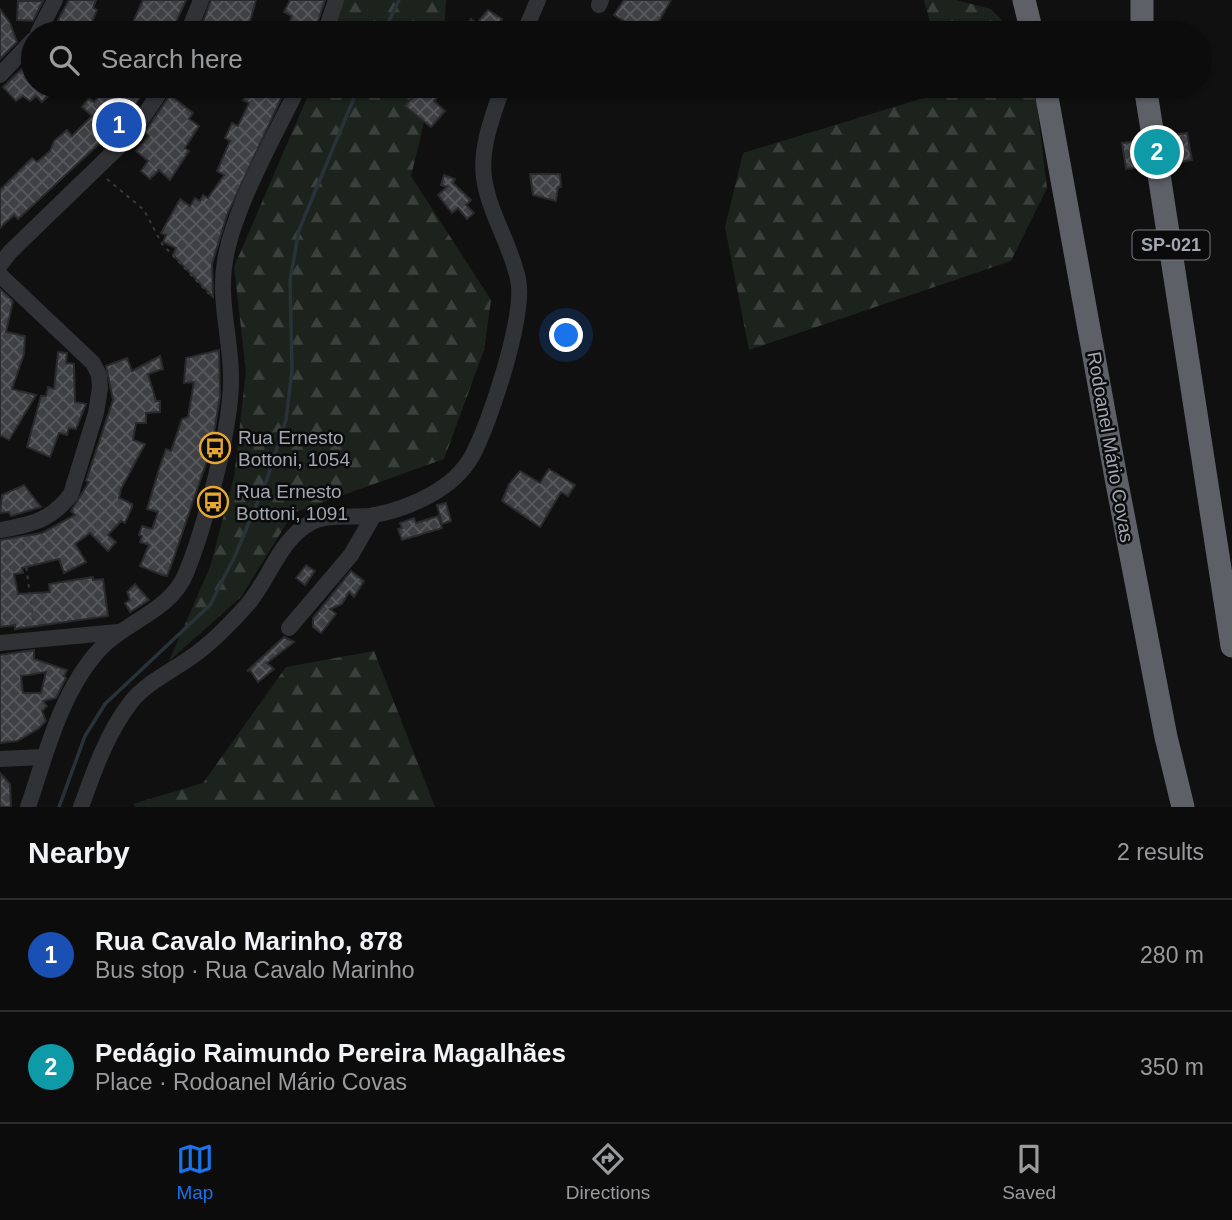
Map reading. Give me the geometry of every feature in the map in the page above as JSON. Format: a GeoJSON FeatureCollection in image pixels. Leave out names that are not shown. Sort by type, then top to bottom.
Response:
{"type":"FeatureCollection","features":[{"type":"Feature","properties":{"kind":"highway"},"geometry":{"type":"LineString","coordinates":[[1024,0],[1029,21]]}},
{"type":"Feature","properties":{"kind":"highway"},"geometry":{"type":"LineString","coordinates":[[1142,0],[1142,21]]}},
{"type":"Feature","properties":{"kind":"highway","name":"Rodoanel Mário Covas"},"geometry":{"type":"LineString","coordinates":[[1047,98],[1115,478],[1166,737],[1183,807]]}},
{"type":"Feature","properties":{"kind":"highway"},"geometry":{"type":"LineString","coordinates":[[1148,98],[1153,136]]}},
{"type":"Feature","properties":{"kind":"highway","name":"SP-021"},"geometry":{"type":"LineString","coordinates":[[1158,168],[1232,646]]}},
{"type":"Feature","properties":{"kind":"street"},"geometry":{"type":"LineString","coordinates":[[44,21],[55,0]]}},
{"type":"Feature","properties":{"kind":"street"},"geometry":{"type":"LineString","coordinates":[[193,21],[201,0]]}},
{"type":"Feature","properties":{"kind":"street"},"geometry":{"type":"LineString","coordinates":[[329,21],[337,0]]}},
{"type":"Feature","properties":{"kind":"street"},"geometry":{"type":"LineString","coordinates":[[529,21],[538,0]]}},
{"type":"Feature","properties":{"kind":"street"},"geometry":{"type":"LineString","coordinates":[[0,75],[21,53]]}},
{"type":"Feature","properties":{"kind":"street"},"geometry":{"type":"LineString","coordinates":[[0,265],[142,121],[156,98]]}},
{"type":"Feature","properties":{"kind":"street"},"geometry":{"type":"LineString","coordinates":[[28,807],[43,757],[70,694],[97,652],[118,632],[144,618],[176,591],[190,562],[231,404],[225,262],[234,223],[293,98]]}},
{"type":"Feature","properties":{"kind":"street"},"geometry":{"type":"LineString","coordinates":[[81,807],[107,740],[132,701],[156,680],[192,657],[235,618],[299,530],[315,520],[374,515],[419,501],[460,472],[471,459],[484,432],[500,382],[519,300],[519,281],[484,180],[484,158],[489,128],[499,98]]}},
{"type":"Feature","properties":{"kind":"street"},"geometry":{"type":"LineString","coordinates":[[0,275],[93,363],[100,388],[71,494],[62,506],[42,521],[0,530]]}},
{"type":"Feature","properties":{"kind":"street"},"geometry":{"type":"LineString","coordinates":[[289,628],[351,555],[374,515]]}},
{"type":"Feature","properties":{"kind":"street"},"geometry":{"type":"LineString","coordinates":[[0,643],[118,632]]}},
{"type":"Feature","properties":{"kind":"street"},"geometry":{"type":"LineString","coordinates":[[0,759],[43,757]]}},
{"type":"Feature","properties":{"kind":"path"},"geometry":{"type":"LineString","coordinates":[[98,167],[144,210],[162,244],[225,309]]}},
{"type":"Feature","properties":{"kind":"path"},"geometry":{"type":"LineString","coordinates":[[20,527],[36,638]]}},
{"type":"Feature","properties":{"kind":"green space"},"geometry":{"type":"Polygon","coordinates":[[[343,0],[446,0],[445,21],[336,21],[343,0]]]}},
{"type":"Feature","properties":{"kind":"green space"},"geometry":{"type":"Polygon","coordinates":[[[924,0],[956,0],[991,9],[1002,21],[930,21],[924,0]]]}},
{"type":"Feature","properties":{"kind":"green space"},"geometry":{"type":"Polygon","coordinates":[[[307,98],[430,98],[411,176],[491,300],[484,350],[444,459],[293,513],[241,597],[169,661],[210,567],[234,477],[246,371],[234,267],[307,98]]]}},
{"type":"Feature","properties":{"kind":"green space"},"geometry":{"type":"Polygon","coordinates":[[[924,98],[1035,98],[1047,188],[1011,261],[749,350],[725,227],[743,153],[924,98]]]}},
{"type":"Feature","properties":{"kind":"green space"},"geometry":{"type":"Polygon","coordinates":[[[374,651],[435,807],[136,807],[133,804],[203,783],[286,667],[374,651]]]}},
{"type":"Feature","properties":{"kind":"building"},"geometry":{"type":"Polygon","coordinates":[[[69,0],[96,0],[93,8],[97,10],[92,21],[58,21],[69,0]]]}},
{"type":"Feature","properties":{"kind":"building"},"geometry":{"type":"Polygon","coordinates":[[[143,0],[186,0],[176,21],[133,21],[143,0]]]}},
{"type":"Feature","properties":{"kind":"building"},"geometry":{"type":"Polygon","coordinates":[[[211,0],[256,0],[250,21],[203,21],[211,0]]]}},
{"type":"Feature","properties":{"kind":"building"},"geometry":{"type":"Polygon","coordinates":[[[290,0],[325,0],[318,21],[290,21],[292,16],[284,12],[290,0]]]}},
{"type":"Feature","properties":{"kind":"building"},"geometry":{"type":"Polygon","coordinates":[[[624,0],[671,0],[659,21],[624,21],[614,15],[624,0]]]}},
{"type":"Feature","properties":{"kind":"building"},"geometry":{"type":"Polygon","coordinates":[[[18,1],[43,1],[33,21],[17,20],[18,1]]]}},
{"type":"Feature","properties":{"kind":"building"},"geometry":{"type":"Polygon","coordinates":[[[0,9],[10,23],[17,42],[0,59],[0,9]]]}},
{"type":"Feature","properties":{"kind":"building"},"geometry":{"type":"Polygon","coordinates":[[[488,10],[502,19],[501,21],[479,21],[488,10]]]}},
{"type":"Feature","properties":{"kind":"building"},"geometry":{"type":"Polygon","coordinates":[[[21,70],[21,97],[16,101],[3,87],[21,70]]]}},
{"type":"Feature","properties":{"kind":"building"},"geometry":{"type":"Polygon","coordinates":[[[89,98],[94,102],[98,98],[140,98],[132,110],[101,142],[18,219],[14,215],[0,228],[0,190],[32,158],[37,162],[50,151],[54,141],[67,130],[72,136],[92,116],[82,107],[89,98]]]}},
{"type":"Feature","properties":{"kind":"building"},"geometry":{"type":"Polygon","coordinates":[[[168,98],[174,98],[193,113],[189,119],[199,126],[185,148],[189,151],[170,180],[159,170],[150,179],[141,171],[148,161],[136,151],[149,136],[145,132],[168,98]]]}},
{"type":"Feature","properties":{"kind":"building"},"geometry":{"type":"Polygon","coordinates":[[[281,98],[227,215],[212,264],[213,297],[173,255],[176,248],[163,242],[166,235],[161,233],[180,199],[190,206],[195,198],[200,201],[203,195],[208,198],[224,175],[217,171],[230,141],[225,138],[232,123],[238,126],[249,103],[243,100],[281,98]]]}},
{"type":"Feature","properties":{"kind":"building"},"geometry":{"type":"Polygon","coordinates":[[[412,98],[437,98],[434,101],[445,111],[431,127],[405,106],[412,98]]]}},
{"type":"Feature","properties":{"kind":"building"},"geometry":{"type":"Polygon","coordinates":[[[1187,133],[1192,160],[1171,163],[1164,155],[1155,154],[1144,167],[1126,169],[1122,143],[1140,141],[1147,149],[1156,150],[1162,146],[1167,136],[1187,133]]]}},
{"type":"Feature","properties":{"kind":"building"},"geometry":{"type":"Polygon","coordinates":[[[530,174],[560,174],[561,187],[558,187],[556,201],[533,195],[530,174]]]}},
{"type":"Feature","properties":{"kind":"building"},"geometry":{"type":"Polygon","coordinates":[[[444,175],[455,179],[453,183],[471,200],[466,205],[474,213],[467,219],[458,208],[452,213],[438,195],[447,187],[441,185],[444,175]]]}},
{"type":"Feature","properties":{"kind":"building"},"geometry":{"type":"Polygon","coordinates":[[[0,289],[13,301],[6,332],[25,336],[24,354],[12,389],[36,395],[9,440],[0,435],[0,289]]]}},
{"type":"Feature","properties":{"kind":"building"},"geometry":{"type":"Polygon","coordinates":[[[219,350],[220,396],[212,446],[167,576],[162,575],[140,566],[149,545],[140,542],[142,536],[139,535],[142,526],[152,529],[158,512],[147,509],[159,469],[166,449],[171,451],[182,419],[188,417],[194,382],[184,383],[186,358],[219,350]]]}},
{"type":"Feature","properties":{"kind":"building"},"geometry":{"type":"Polygon","coordinates":[[[58,352],[67,353],[66,363],[74,364],[75,402],[86,404],[76,429],[69,428],[67,435],[59,433],[50,457],[27,447],[41,396],[46,396],[48,387],[54,389],[58,352]]]}},
{"type":"Feature","properties":{"kind":"building"},"geometry":{"type":"Polygon","coordinates":[[[160,356],[163,369],[148,374],[156,401],[160,401],[160,412],[146,413],[146,423],[136,423],[133,440],[145,444],[121,489],[119,498],[132,504],[132,507],[125,523],[121,521],[108,535],[116,542],[108,551],[90,533],[75,544],[86,562],[64,573],[59,559],[22,568],[23,573],[14,574],[18,594],[50,592],[49,584],[93,577],[93,580],[103,579],[108,616],[15,629],[15,625],[0,627],[0,540],[42,533],[75,515],[71,511],[89,482],[86,481],[113,400],[106,366],[127,358],[132,371],[160,356]]]}},
{"type":"Feature","properties":{"kind":"building"},"geometry":{"type":"Polygon","coordinates":[[[549,469],[575,485],[568,496],[561,492],[540,527],[502,501],[509,484],[520,471],[540,483],[549,469]]]}},
{"type":"Feature","properties":{"kind":"building"},"geometry":{"type":"Polygon","coordinates":[[[24,485],[41,507],[11,516],[9,512],[0,513],[2,495],[24,485]]]}},
{"type":"Feature","properties":{"kind":"building"},"geometry":{"type":"Polygon","coordinates":[[[446,503],[451,521],[442,524],[437,505],[446,503]]]}},
{"type":"Feature","properties":{"kind":"building"},"geometry":{"type":"Polygon","coordinates":[[[438,516],[442,528],[402,540],[398,529],[402,528],[400,523],[414,518],[416,523],[438,516]]]}},
{"type":"Feature","properties":{"kind":"building"},"geometry":{"type":"Polygon","coordinates":[[[306,565],[315,571],[305,585],[296,578],[306,565]]]}},
{"type":"Feature","properties":{"kind":"building"},"geometry":{"type":"Polygon","coordinates":[[[351,571],[364,581],[354,597],[349,592],[342,604],[330,609],[336,614],[321,633],[313,627],[313,618],[351,571]]]}},
{"type":"Feature","properties":{"kind":"building"},"geometry":{"type":"Polygon","coordinates":[[[135,584],[149,600],[130,612],[125,603],[130,600],[127,592],[135,584]]]}},
{"type":"Feature","properties":{"kind":"building"},"geometry":{"type":"Polygon","coordinates":[[[284,637],[294,642],[267,663],[274,669],[258,682],[250,670],[247,671],[284,637]]]}},
{"type":"Feature","properties":{"kind":"building"},"geometry":{"type":"Polygon","coordinates":[[[34,650],[34,659],[67,670],[56,698],[43,701],[47,706],[42,711],[46,721],[17,741],[0,743],[0,655],[34,650]],[[46,672],[21,676],[23,693],[41,693],[46,672]]]}},
{"type":"Feature","properties":{"kind":"building"},"geometry":{"type":"Polygon","coordinates":[[[0,773],[10,784],[11,807],[0,807],[0,773]]]}},
{"type":"Feature","properties":{"kind":"waterway"},"geometry":{"type":"LineString","coordinates":[[389,21],[399,0]]}},
{"type":"Feature","properties":{"kind":"waterway"},"geometry":{"type":"LineString","coordinates":[[59,807],[85,736],[105,704],[210,605],[235,556],[267,479],[286,420],[292,370],[290,280],[299,230],[354,98]]}},
{"type":"Feature","properties":{"kind":"place","name":"Rua Cavalo Marinho, 878"},"geometry":{"type":"Point","coordinates":[119,125]}},
{"type":"Feature","properties":{"kind":"place","name":"Pedágio Raimundo Pereira Magalhães"},"geometry":{"type":"Point","coordinates":[1157,152]}},
{"type":"Feature","properties":{"kind":"place","name":"Rua Ernesto Bottoni, 1054"},"geometry":{"type":"Point","coordinates":[215,448]}},
{"type":"Feature","properties":{"kind":"place","name":"Rua Ernesto Bottoni, 1091"},"geometry":{"type":"Point","coordinates":[213,502]}}]}
